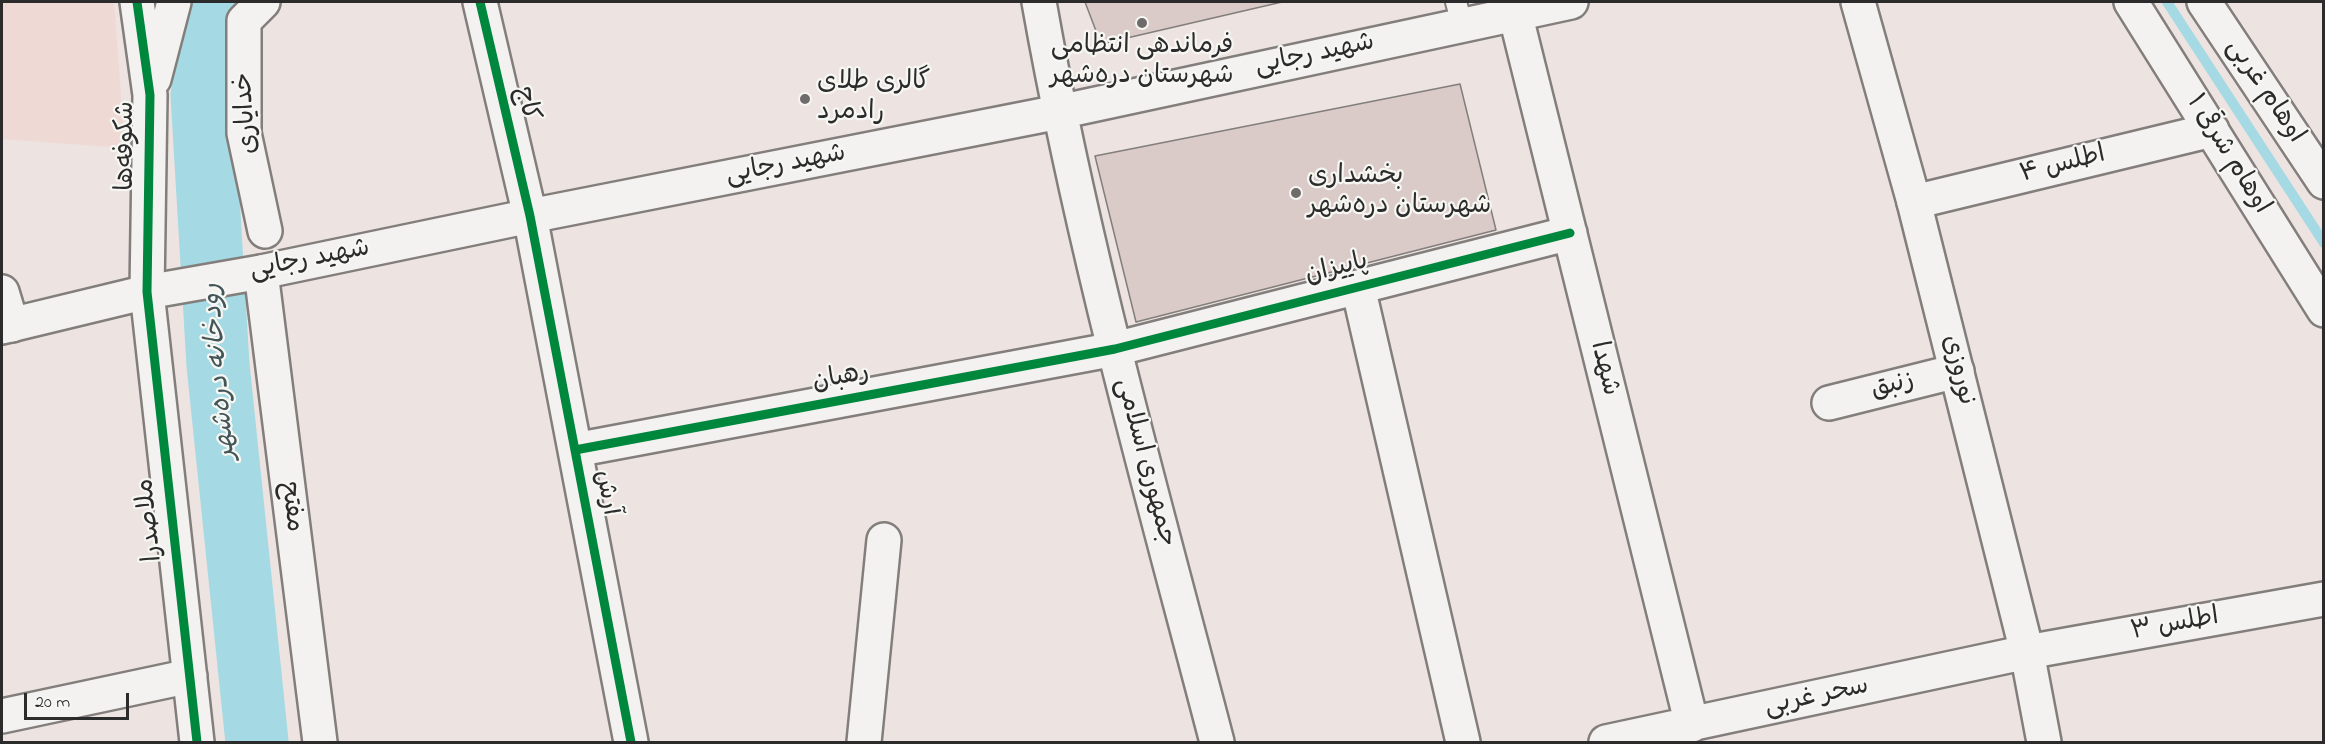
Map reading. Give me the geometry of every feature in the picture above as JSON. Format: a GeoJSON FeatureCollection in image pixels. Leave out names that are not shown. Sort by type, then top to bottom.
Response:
{"type":"FeatureCollection","features":[{"type":"Feature","properties":{"kind":"street","name":"شکوفه‌ها"},"geometry":{"type":"LineString","coordinates":[[136,2],[150,95],[147,292]]}},
{"type":"Feature","properties":{"kind":"street"},"geometry":{"type":"LineString","coordinates":[[150,95],[174,2]]}},
{"type":"Feature","properties":{"kind":"street","name":"خدایاری"},"geometry":{"type":"LineString","coordinates":[[263,2],[244,21],[244,133],[265,231]]}},
{"type":"Feature","properties":{"kind":"street","name":"کاج"},"geometry":{"type":"LineString","coordinates":[[480,2],[530,216]]}},
{"type":"Feature","properties":{"kind":"street","name":"جمهوری اسلامی"},"geometry":{"type":"LineString","coordinates":[[1020,2],[1059,112]]}},
{"type":"Feature","properties":{"kind":"street","name":"جمهوری اسلامی"},"geometry":{"type":"LineString","coordinates":[[1039,2],[1059,112],[1115,349],[1217,742]]}},
{"type":"Feature","properties":{"kind":"street","name":"شهید رجایی"},"geometry":{"type":"LineString","coordinates":[[7,326],[147,292],[261,272],[530,216],[1059,112],[1459,13],[1515,13],[1571,2]]}},
{"type":"Feature","properties":{"kind":"street","name":"نوروزی"},"geometry":{"type":"LineString","coordinates":[[1858,2],[1914,202],[1957,371],[2027,652],[2044,742]]}},
{"type":"Feature","properties":{"kind":"street","name":"۱ اوهام شرقی"},"geometry":{"type":"LineString","coordinates":[[2131,2],[2324,310]]}},
{"type":"Feature","properties":{"kind":"street","name":"اوهام غربی"},"geometry":{"type":"LineString","coordinates":[[2204,2],[2324,182]]}},
{"type":"Feature","properties":{"kind":"street","name":"شهدا"},"geometry":{"type":"LineString","coordinates":[[1515,13],[1692,725]]}},
{"type":"Feature","properties":{"kind":"street","name":"اطلس ۴"},"geometry":{"type":"LineString","coordinates":[[1914,202],[2212,130]]}},
{"type":"Feature","properties":{"kind":"street","name":"آرش"},"geometry":{"type":"LineString","coordinates":[[530,216],[631,742]]}},
{"type":"Feature","properties":{"kind":"street","name":"پاییزان"},"geometry":{"type":"LineString","coordinates":[[1115,349],[1570,234]]}},
{"type":"Feature","properties":{"kind":"street","name":"مفتح"},"geometry":{"type":"LineString","coordinates":[[261,272],[320,742]]}},
{"type":"Feature","properties":{"kind":"street"},"geometry":{"type":"LineString","coordinates":[[1358,287],[1462,742]]}},
{"type":"Feature","properties":{"kind":"street"},"geometry":{"type":"LineString","coordinates":[[2,292],[7,326]]}},
{"type":"Feature","properties":{"kind":"street","name":"ملاصدرا"},"geometry":{"type":"LineString","coordinates":[[147,292],[197,742]]}},
{"type":"Feature","properties":{"kind":"street","name":"رهبان"},"geometry":{"type":"LineString","coordinates":[[575,450],[1115,349]]}},
{"type":"Feature","properties":{"kind":"street","name":"زنبق"},"geometry":{"type":"LineString","coordinates":[[1830,403],[1957,371]]}},
{"type":"Feature","properties":{"kind":"street"},"geometry":{"type":"LineString","coordinates":[[864,742],[884,540]]}},
{"type":"Feature","properties":{"kind":"street","name":"اطلس ۳"},"geometry":{"type":"LineString","coordinates":[[2027,652],[2324,599]]}},
{"type":"Feature","properties":{"kind":"street","name":"سحر غربی"},"geometry":{"type":"LineString","coordinates":[[1609,742],[2027,652]]}},
{"type":"Feature","properties":{"kind":"street"},"geometry":{"type":"LineString","coordinates":[[2,716],[190,676]]}},
{"type":"Feature","properties":{"kind":"shaded area"},"geometry":{"type":"Polygon","coordinates":[[[2,2],[114,2],[125,148],[2,139],[2,2]]]}},
{"type":"Feature","properties":{"kind":"building","name":"فرماندهی انتظامی شهرستان دره‌شهر"},"geometry":{"type":"Polygon","coordinates":[[[1085,2],[1282,2],[1101,44],[1085,2]]]}},
{"type":"Feature","properties":{"kind":"building","name":"بخشداری شهرستان دره‌شهر"},"geometry":{"type":"Polygon","coordinates":[[[1460,84],[1496,230],[1136,322],[1095,156],[1460,84]]]}},
{"type":"Feature","properties":{"kind":"waterway","name":"رودخانه دره‌شهر"},"geometry":{"type":"LineString","coordinates":[[223,2],[202,95],[218,365],[257,742]]}},
{"type":"Feature","properties":{"kind":"waterway"},"geometry":{"type":"LineString","coordinates":[[2167,2],[2324,243]]}},
{"type":"Feature","properties":{"kind":"cycle path"},"geometry":{"type":"LineString","coordinates":[[137,2],[150,95],[147,292],[197,742]]}},
{"type":"Feature","properties":{"kind":"cycle path"},"geometry":{"type":"LineString","coordinates":[[480,2],[530,216],[631,742]]}},
{"type":"Feature","properties":{"kind":"cycle path"},"geometry":{"type":"LineString","coordinates":[[575,450],[1115,349],[1570,233]]}},
{"type":"Feature","properties":{"kind":"place","name":"فرماندهی انتظامی شهرستان دره‌شهر"},"geometry":{"type":"Point","coordinates":[1142,23]}},
{"type":"Feature","properties":{"kind":"place","name":"گالری طلای رادمرد"},"geometry":{"type":"Point","coordinates":[805,99]}},
{"type":"Feature","properties":{"kind":"place","name":"بخشداری شهرستان دره‌شهر"},"geometry":{"type":"Point","coordinates":[1296,193]}}]}
